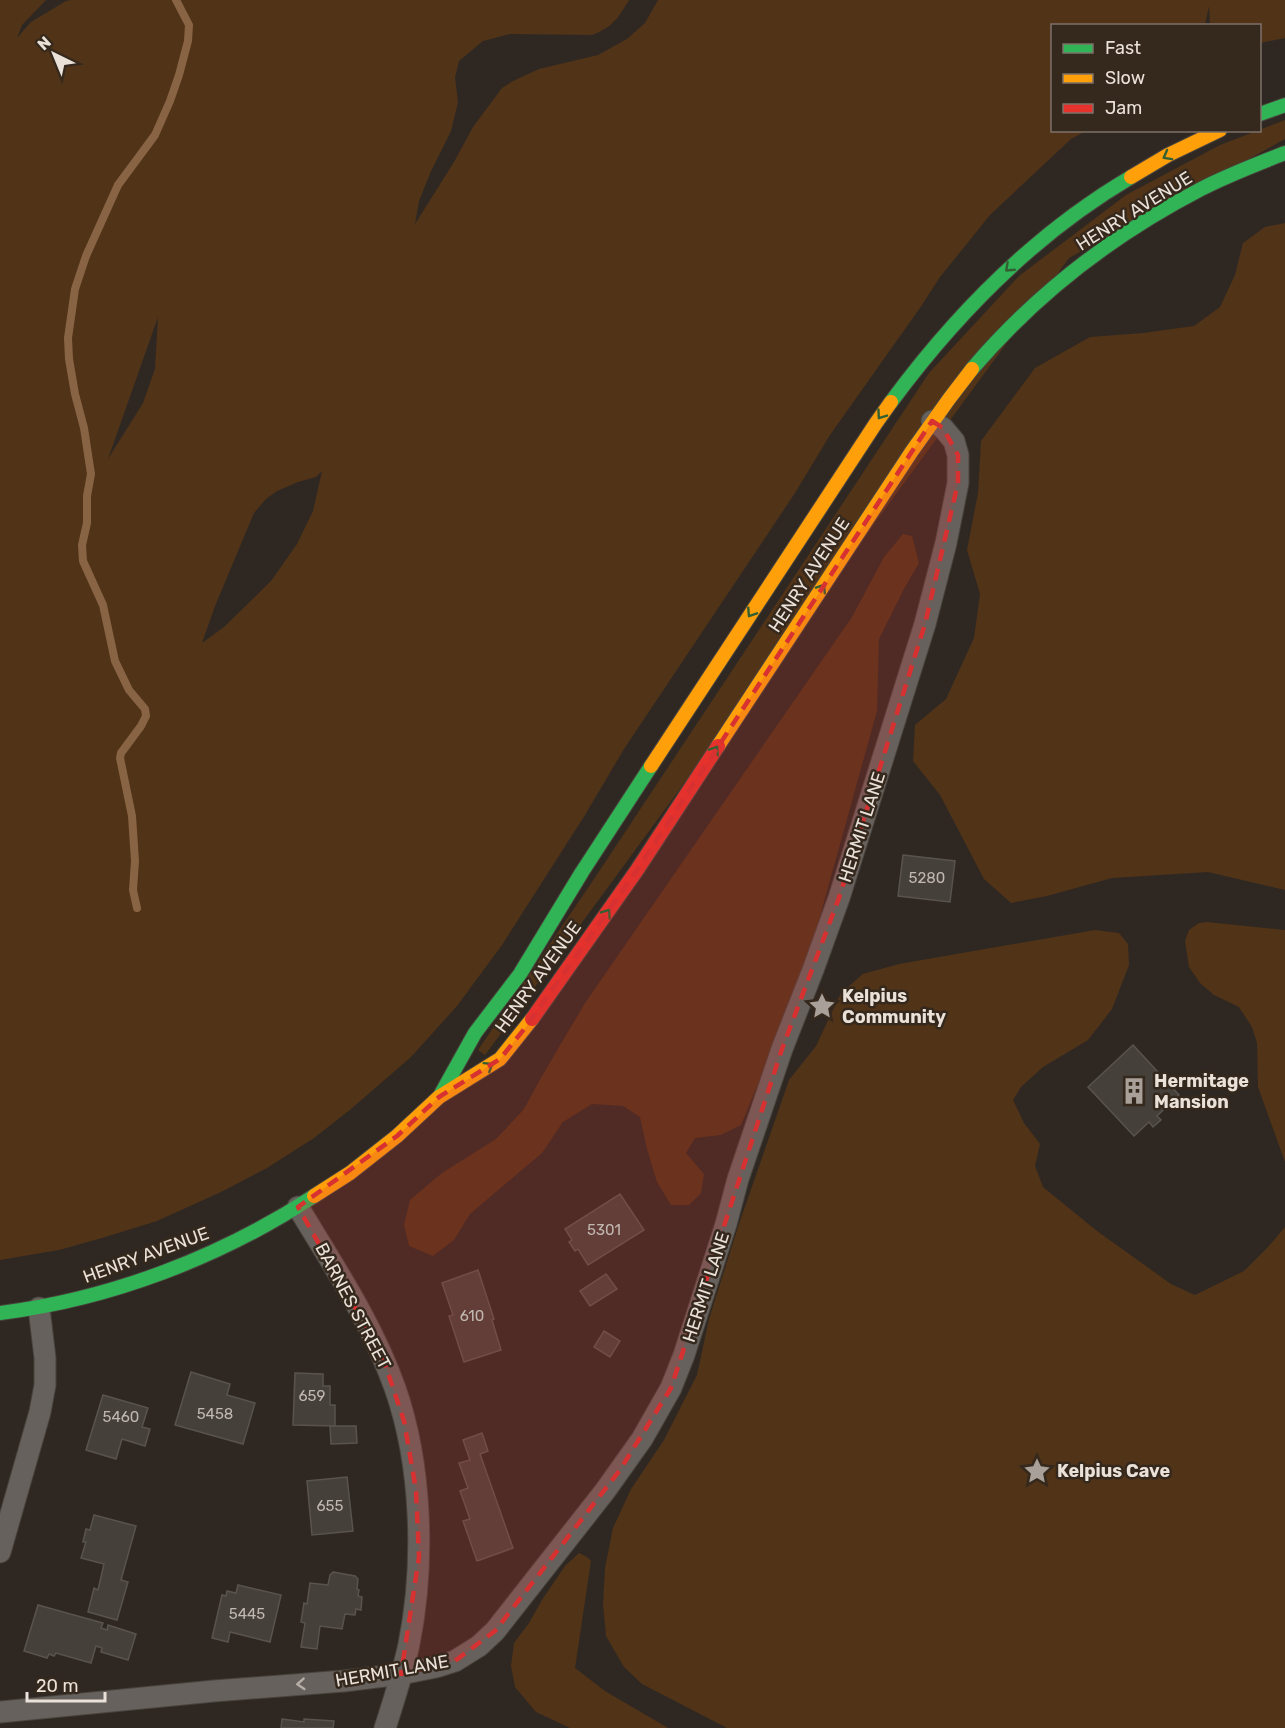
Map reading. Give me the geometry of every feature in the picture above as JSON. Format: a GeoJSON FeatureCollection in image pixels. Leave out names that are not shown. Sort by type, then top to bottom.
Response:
{"type":"FeatureCollection","features":[{"type":"Feature","properties":{"kind":"main road"},"geometry":{"type":"LineString","coordinates":[[1261,114],[1285,105]]}},
{"type":"Feature","properties":{"kind":"main road","name":"HENRY AVENUE"},"geometry":{"type":"LineString","coordinates":[[439,1097],[475,1033],[519,974],[582,872],[876,423],[916,367],[963,313],[1022,256],[1054,229],[1142,170],[1216,132]]}},
{"type":"Feature","properties":{"kind":"main road","name":"HENRY AVENUE"},"geometry":{"type":"LineString","coordinates":[[0,1313],[39,1308],[102,1292],[182,1264],[252,1233],[298,1207],[358,1167],[397,1136],[439,1097],[500,1059],[525,1028],[637,870],[932,421],[988,350],[1050,291],[1123,235],[1199,190],[1238,171],[1285,153]]}},
{"type":"Feature","properties":{"kind":"street","name":"HERMIT LANE"},"geometry":{"type":"LineString","coordinates":[[0,1712],[344,1681],[401,1674],[455,1661],[479,1646],[495,1631],[621,1470],[671,1388],[684,1356],[738,1179],[782,1049],[839,898],[925,624],[946,543],[958,483],[958,455],[954,441],[943,428],[932,421]]}},
{"type":"Feature","properties":{"kind":"street","name":"BARNES STREET"},"geometry":{"type":"LineString","coordinates":[[298,1207],[358,1309],[382,1355],[395,1388],[404,1421],[416,1490],[419,1557],[413,1619],[386,1728]]}},
{"type":"Feature","properties":{"kind":"street"},"geometry":{"type":"LineString","coordinates":[[0,1552],[40,1412],[45,1385],[45,1358],[39,1308]]}},
{"type":"Feature","properties":{"kind":"highlighted area"},"geometry":{"type":"Polygon","coordinates":[[[932,421],[943,428],[958,455],[958,483],[925,624],[839,898],[782,1049],[671,1388],[620,1470],[495,1631],[455,1661],[401,1674],[419,1557],[416,1490],[404,1421],[382,1355],[298,1207],[397,1136],[439,1097],[500,1059],[525,1028],[637,870],[932,421]]]}},
{"type":"Feature","properties":{"kind":"shaded area"},"geometry":{"type":"Polygon","coordinates":[[[0,0],[46,0],[22,25],[17,38],[31,22],[71,0],[629,0],[614,21],[605,29],[592,35],[510,34],[483,41],[459,61],[455,77],[458,102],[451,131],[419,201],[415,224],[473,127],[502,88],[539,69],[598,55],[627,39],[645,23],[658,0],[1285,0],[1285,38],[1261,43],[1261,24],[1210,24],[1209,6],[1205,24],[1051,24],[1051,132],[1084,132],[1071,139],[990,215],[940,277],[830,435],[795,493],[624,749],[502,945],[457,1006],[411,1057],[351,1109],[314,1138],[267,1168],[157,1221],[59,1250],[0,1260],[0,0]],[[158,317],[108,459],[143,403],[155,369],[158,317]],[[322,471],[316,477],[277,491],[266,499],[254,513],[202,643],[224,627],[271,581],[297,544],[313,511],[322,471]]]}},
{"type":"Feature","properties":{"kind":"shaded area"},"geometry":{"type":"Polygon","coordinates":[[[1285,120],[1285,139],[1069,258],[485,1055],[478,1050],[929,373],[1019,276],[1126,195],[1220,145],[1254,132],[1261,132],[1261,129],[1285,120]]]}},
{"type":"Feature","properties":{"kind":"shaded area"},"geometry":{"type":"Polygon","coordinates":[[[1285,223],[1285,890],[1208,872],[1112,878],[1047,896],[1011,903],[984,879],[940,795],[913,761],[915,725],[946,699],[974,638],[980,594],[967,550],[978,493],[981,441],[1035,368],[1090,337],[1194,326],[1220,307],[1235,275],[1243,243],[1265,227],[1285,223]]]}},
{"type":"Feature","properties":{"kind":"shaded area"},"geometry":{"type":"Polygon","coordinates":[[[903,534],[912,536],[919,563],[879,639],[877,711],[817,927],[783,1024],[741,1125],[721,1135],[695,1138],[686,1153],[704,1174],[701,1193],[689,1205],[671,1205],[657,1182],[640,1117],[623,1106],[592,1104],[563,1122],[542,1153],[470,1214],[454,1240],[433,1256],[409,1246],[404,1225],[410,1200],[442,1173],[496,1139],[524,1109],[585,1003],[852,617],[884,557],[903,534]]]}},
{"type":"Feature","properties":{"kind":"shaded area"},"geometry":{"type":"Polygon","coordinates":[[[1199,923],[1285,930],[1285,1162],[1258,1087],[1257,1043],[1252,1027],[1239,1007],[1214,995],[1200,983],[1189,967],[1185,941],[1189,930],[1199,923]]]}},
{"type":"Feature","properties":{"kind":"shaded area"},"geometry":{"type":"Polygon","coordinates":[[[1095,930],[1119,933],[1128,944],[1129,965],[1112,1009],[1088,1040],[1043,1067],[1021,1087],[1013,1100],[1024,1123],[1040,1144],[1035,1166],[1043,1187],[1097,1231],[1171,1284],[1195,1295],[1244,1271],[1285,1227],[1285,1728],[727,1728],[642,1684],[624,1667],[606,1636],[603,1604],[605,1568],[613,1528],[631,1489],[664,1440],[697,1375],[709,1319],[789,1080],[816,1046],[841,993],[863,974],[899,964],[1095,930]]]}},
{"type":"Feature","properties":{"kind":"shaded area"},"geometry":{"type":"Polygon","coordinates":[[[579,1553],[591,1561],[575,1668],[605,1691],[668,1728],[570,1728],[536,1712],[515,1687],[511,1666],[514,1643],[565,1566],[579,1553]]]}},
{"type":"Feature","properties":{"kind":"building"},"geometry":{"type":"Polygon","coordinates":[[[903,855],[955,861],[950,902],[898,896],[903,855]]]}},
{"type":"Feature","properties":{"kind":"building","name":"Hermitage Mansion"},"geometry":{"type":"Polygon","coordinates":[[[1133,1045],[1179,1095],[1157,1116],[1161,1120],[1153,1127],[1149,1122],[1134,1136],[1088,1087],[1133,1045]]]}},
{"type":"Feature","properties":{"kind":"building"},"geometry":{"type":"Polygon","coordinates":[[[620,1194],[644,1230],[588,1265],[578,1249],[575,1251],[569,1242],[572,1240],[565,1229],[620,1194]]]}},
{"type":"Feature","properties":{"kind":"building"},"geometry":{"type":"Polygon","coordinates":[[[478,1270],[494,1319],[492,1320],[501,1350],[464,1362],[449,1316],[453,1315],[442,1283],[478,1270]]]}},
{"type":"Feature","properties":{"kind":"building"},"geometry":{"type":"Polygon","coordinates":[[[606,1274],[617,1289],[590,1306],[580,1291],[606,1274]]]}},
{"type":"Feature","properties":{"kind":"building"},"geometry":{"type":"Polygon","coordinates":[[[604,1331],[620,1341],[610,1357],[594,1347],[604,1331]]]}},
{"type":"Feature","properties":{"kind":"building"},"geometry":{"type":"Polygon","coordinates":[[[191,1372],[230,1384],[227,1395],[255,1403],[243,1444],[175,1425],[191,1372]]]}},
{"type":"Feature","properties":{"kind":"building"},"geometry":{"type":"Polygon","coordinates":[[[295,1373],[323,1374],[323,1386],[330,1386],[330,1405],[335,1405],[335,1426],[293,1425],[295,1373]]]}},
{"type":"Feature","properties":{"kind":"building"},"geometry":{"type":"Polygon","coordinates":[[[103,1395],[148,1408],[142,1427],[150,1429],[145,1446],[122,1439],[116,1459],[86,1450],[103,1395]]]}},
{"type":"Feature","properties":{"kind":"building"},"geometry":{"type":"Polygon","coordinates":[[[330,1426],[356,1426],[357,1443],[331,1444],[330,1426]]]}},
{"type":"Feature","properties":{"kind":"building"},"geometry":{"type":"Polygon","coordinates":[[[482,1433],[488,1451],[480,1454],[513,1548],[477,1561],[463,1521],[470,1519],[460,1491],[468,1488],[459,1463],[470,1460],[463,1440],[482,1433]]]}},
{"type":"Feature","properties":{"kind":"building"},"geometry":{"type":"Polygon","coordinates":[[[347,1477],[353,1531],[312,1535],[307,1481],[347,1477]]]}},
{"type":"Feature","properties":{"kind":"building"},"geometry":{"type":"Polygon","coordinates":[[[94,1515],[136,1526],[121,1580],[128,1582],[117,1620],[88,1612],[94,1588],[98,1590],[104,1564],[81,1558],[86,1542],[83,1542],[86,1529],[90,1530],[94,1515]]]}},
{"type":"Feature","properties":{"kind":"building"},"geometry":{"type":"Polygon","coordinates":[[[333,1572],[355,1576],[358,1579],[358,1596],[362,1597],[361,1610],[356,1609],[355,1615],[345,1614],[342,1629],[320,1626],[317,1649],[301,1647],[305,1623],[301,1622],[310,1583],[328,1585],[333,1572]]]}},
{"type":"Feature","properties":{"kind":"building"},"geometry":{"type":"Polygon","coordinates":[[[238,1585],[281,1595],[270,1642],[230,1632],[228,1642],[212,1638],[222,1595],[226,1596],[227,1591],[236,1593],[238,1585]]]}},
{"type":"Feature","properties":{"kind":"building"},"geometry":{"type":"Polygon","coordinates":[[[38,1605],[103,1623],[101,1628],[107,1630],[108,1625],[136,1634],[128,1660],[101,1652],[102,1648],[96,1646],[91,1663],[56,1653],[54,1656],[49,1654],[47,1658],[24,1651],[38,1605]]]}},
{"type":"Feature","properties":{"kind":"building"},"geometry":{"type":"Polygon","coordinates":[[[282,1719],[304,1722],[304,1719],[334,1721],[333,1728],[281,1728],[282,1719]]]}},
{"type":"Feature","properties":{"kind":"waterway"},"geometry":{"type":"LineString","coordinates":[[137,908],[133,890],[135,861],[132,816],[120,758],[146,716],[145,709],[129,690],[115,661],[103,605],[83,561],[82,545],[87,523],[87,496],[91,474],[69,359],[68,338],[75,289],[86,256],[118,185],[155,135],[179,75],[188,41],[189,25],[176,0]]}},
{"type":"Feature","properties":{"kind":"traffic: fast"},"geometry":{"type":"LineString","coordinates":[[1261,114],[1285,105]]}},
{"type":"Feature","properties":{"kind":"traffic: fast"},"geometry":{"type":"LineString","coordinates":[[972,369],[996,342],[1049,291],[1107,246],[1201,189],[1285,153]]}},
{"type":"Feature","properties":{"kind":"traffic: fast"},"geometry":{"type":"LineString","coordinates":[[891,402],[916,369],[970,307],[1000,278],[1063,223],[1131,177]]}},
{"type":"Feature","properties":{"kind":"traffic: fast"},"geometry":{"type":"LineString","coordinates":[[441,1094],[475,1033],[520,974],[582,872],[651,766]]}},
{"type":"Feature","properties":{"kind":"traffic: fast"},"geometry":{"type":"LineString","coordinates":[[0,1313],[83,1297],[164,1272],[241,1238],[314,1196]]}},
{"type":"Feature","properties":{"kind":"traffic: slow"},"geometry":{"type":"LineString","coordinates":[[1131,177],[1168,155],[1216,132]]}},
{"type":"Feature","properties":{"kind":"traffic: slow"},"geometry":{"type":"LineString","coordinates":[[718,746],[912,451],[972,369]]}},
{"type":"Feature","properties":{"kind":"traffic: slow"},"geometry":{"type":"LineString","coordinates":[[651,766],[891,402]]}},
{"type":"Feature","properties":{"kind":"traffic: slow"},"geometry":{"type":"LineString","coordinates":[[314,1196],[350,1173],[397,1136],[439,1097],[500,1059],[532,1019]]}},
{"type":"Feature","properties":{"kind":"traffic: jam"},"geometry":{"type":"LineString","coordinates":[[532,1019],[637,870],[718,746]]}},
{"type":"Feature","properties":{"kind":"place","name":"Kelpius Community"},"geometry":{"type":"Point","coordinates":[822,1006]}},
{"type":"Feature","properties":{"kind":"place","name":"Hermitage Mansion"},"geometry":{"type":"Point","coordinates":[1134,1091]}},
{"type":"Feature","properties":{"kind":"place","name":"Kelpius Cave"},"geometry":{"type":"Point","coordinates":[1037,1471]}}]}
